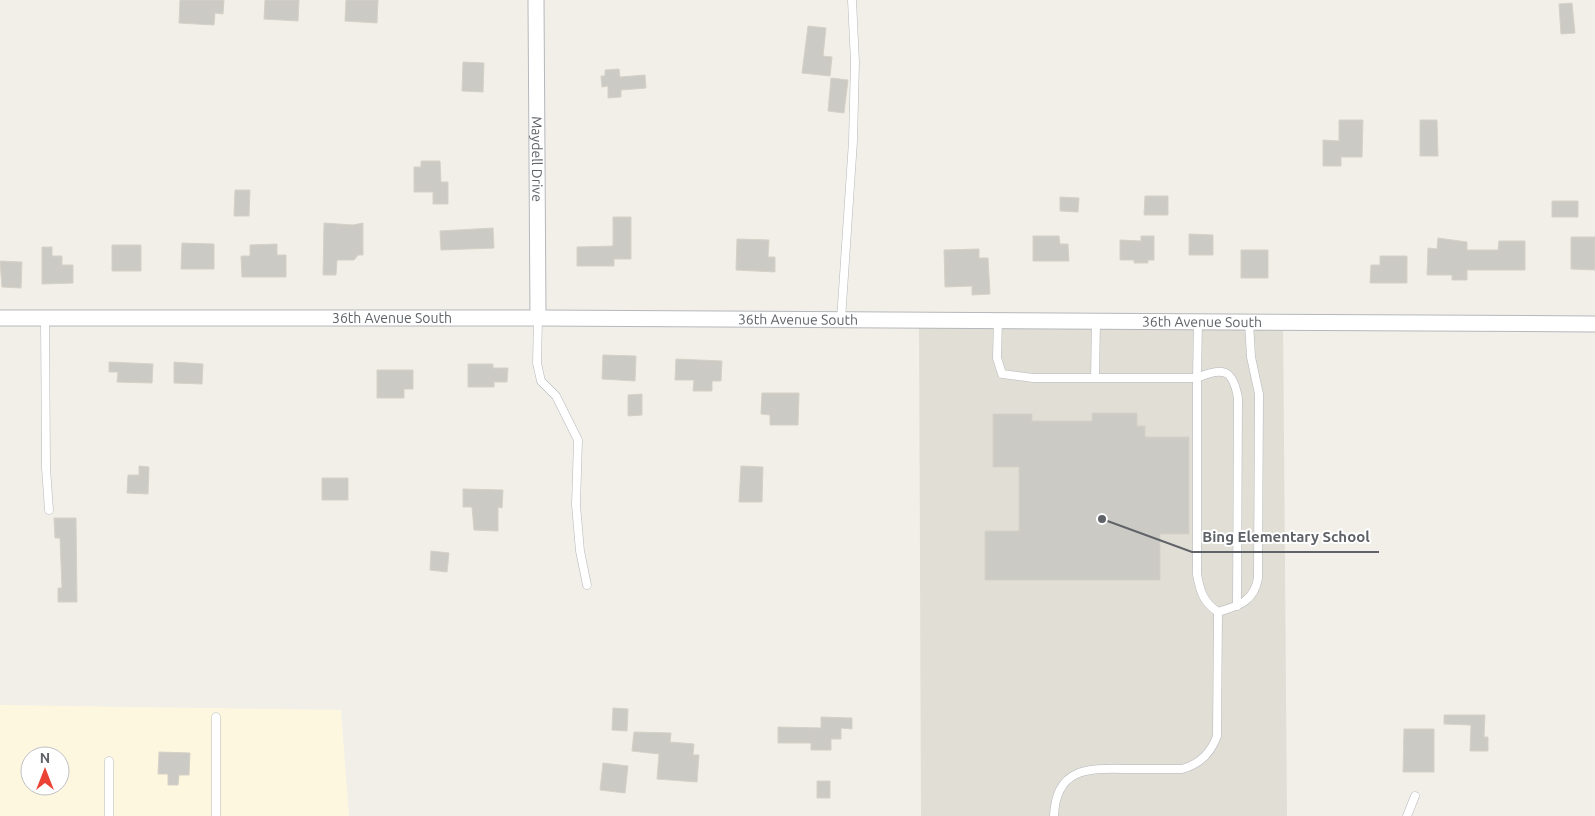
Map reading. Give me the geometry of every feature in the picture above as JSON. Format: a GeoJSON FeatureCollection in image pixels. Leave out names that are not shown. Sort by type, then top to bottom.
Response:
{"type":"FeatureCollection","features":[{"type":"Feature","properties":{"kind":"street","name":"Maydell Drive"},"geometry":{"type":"LineString","coordinates":[[536,0],[538,318]]}},
{"type":"Feature","properties":{"kind":"street","name":"36th Avenue South"},"geometry":{"type":"LineString","coordinates":[[0,318],[538,318],[1595,324]]}},
{"type":"Feature","properties":{"kind":"lane"},"geometry":{"type":"LineString","coordinates":[[841,320],[853,141],[855,62],[852,0]]}},
{"type":"Feature","properties":{"kind":"lane"},"geometry":{"type":"LineString","coordinates":[[45,318],[45,428],[49,510]]}},
{"type":"Feature","properties":{"kind":"lane"},"geometry":{"type":"LineString","coordinates":[[538,318],[537,363],[541,380],[556,396],[578,440],[576,505],[580,551],[587,585]]}},
{"type":"Feature","properties":{"kind":"lane"},"geometry":{"type":"LineString","coordinates":[[998,320],[997,358],[1002,374],[1033,378],[1197,378],[1217,372],[1229,374],[1234,380],[1238,398],[1237,606]]}},
{"type":"Feature","properties":{"kind":"lane"},"geometry":{"type":"LineString","coordinates":[[1096,321],[1096,378]]}},
{"type":"Feature","properties":{"kind":"lane"},"geometry":{"type":"LineString","coordinates":[[1198,322],[1197,574],[1200,591],[1206,603],[1218,612]]}},
{"type":"Feature","properties":{"kind":"lane"},"geometry":{"type":"LineString","coordinates":[[1218,612],[1237,606],[1250,599],[1256,589],[1258,565],[1259,394],[1251,357],[1249,322]]}},
{"type":"Feature","properties":{"kind":"lane"},"geometry":{"type":"LineString","coordinates":[[1054,816],[1055,803],[1065,781],[1085,770],[1182,769],[1193,766],[1205,757],[1217,736],[1218,612]]}},
{"type":"Feature","properties":{"kind":"lane"},"geometry":{"type":"LineString","coordinates":[[216,717],[216,816]]}},
{"type":"Feature","properties":{"kind":"lane"},"geometry":{"type":"LineString","coordinates":[[109,761],[109,816]]}},
{"type":"Feature","properties":{"kind":"lane"},"geometry":{"type":"LineString","coordinates":[[1407,816],[1415,796]]}},
{"type":"Feature","properties":{"kind":"shaded area"},"geometry":{"type":"Polygon","coordinates":[[[919,319],[1283,320],[1287,816],[921,816],[919,319]]]}},
{"type":"Feature","properties":{"kind":"shaded area"},"geometry":{"type":"Polygon","coordinates":[[[0,705],[341,710],[349,816],[0,816],[0,705]]]}},
{"type":"Feature","properties":{"kind":"building"},"geometry":{"type":"Polygon","coordinates":[[[180,0],[224,0],[223,14],[215,13],[214,25],[179,23],[180,0]]]}},
{"type":"Feature","properties":{"kind":"building"},"geometry":{"type":"Polygon","coordinates":[[[265,0],[299,0],[298,21],[264,19],[265,0]]]}},
{"type":"Feature","properties":{"kind":"building"},"geometry":{"type":"Polygon","coordinates":[[[346,0],[378,0],[377,23],[345,21],[346,0]]]}},
{"type":"Feature","properties":{"kind":"building"},"geometry":{"type":"Polygon","coordinates":[[[1572,3],[1575,33],[1561,34],[1559,4],[1572,3]]]}},
{"type":"Feature","properties":{"kind":"building"},"geometry":{"type":"Polygon","coordinates":[[[808,26],[826,28],[823,56],[832,57],[830,76],[802,73],[808,26]]]}},
{"type":"Feature","properties":{"kind":"building"},"geometry":{"type":"Polygon","coordinates":[[[463,62],[484,63],[483,92],[462,91],[463,62]]]}},
{"type":"Feature","properties":{"kind":"building"},"geometry":{"type":"Polygon","coordinates":[[[619,69],[620,77],[645,75],[646,88],[621,90],[621,97],[608,98],[608,86],[602,87],[601,76],[605,76],[605,70],[619,69]]]}},
{"type":"Feature","properties":{"kind":"building"},"geometry":{"type":"Polygon","coordinates":[[[831,78],[848,80],[844,113],[828,111],[831,78]]]}},
{"type":"Feature","properties":{"kind":"building"},"geometry":{"type":"Polygon","coordinates":[[[1339,120],[1363,120],[1362,157],[1341,157],[1341,166],[1323,166],[1323,140],[1339,141],[1339,120]]]}},
{"type":"Feature","properties":{"kind":"building"},"geometry":{"type":"Polygon","coordinates":[[[1420,120],[1437,120],[1438,156],[1420,156],[1420,120]]]}},
{"type":"Feature","properties":{"kind":"building"},"geometry":{"type":"Polygon","coordinates":[[[421,161],[440,161],[441,182],[448,182],[448,204],[433,204],[433,192],[414,192],[414,167],[421,167],[421,161]]]}},
{"type":"Feature","properties":{"kind":"building"},"geometry":{"type":"Polygon","coordinates":[[[235,190],[250,190],[249,216],[234,216],[235,190]]]}},
{"type":"Feature","properties":{"kind":"building"},"geometry":{"type":"Polygon","coordinates":[[[1145,196],[1168,196],[1168,215],[1144,215],[1145,196]]]}},
{"type":"Feature","properties":{"kind":"building"},"geometry":{"type":"Polygon","coordinates":[[[1060,197],[1079,198],[1078,212],[1060,211],[1060,197]]]}},
{"type":"Feature","properties":{"kind":"building"},"geometry":{"type":"Polygon","coordinates":[[[1552,201],[1578,201],[1578,217],[1552,217],[1552,201]]]}},
{"type":"Feature","properties":{"kind":"building"},"geometry":{"type":"Polygon","coordinates":[[[613,217],[631,217],[631,259],[614,259],[614,266],[577,266],[577,247],[613,246],[613,217]]]}},
{"type":"Feature","properties":{"kind":"building"},"geometry":{"type":"Polygon","coordinates":[[[324,223],[353,225],[363,223],[363,255],[358,255],[354,260],[337,260],[336,275],[323,275],[324,223]]]}},
{"type":"Feature","properties":{"kind":"building"},"geometry":{"type":"Polygon","coordinates":[[[493,228],[494,248],[441,250],[440,231],[493,228]]]}},
{"type":"Feature","properties":{"kind":"building"},"geometry":{"type":"Polygon","coordinates":[[[1189,234],[1213,235],[1213,255],[1189,255],[1189,234]]]}},
{"type":"Feature","properties":{"kind":"building"},"geometry":{"type":"Polygon","coordinates":[[[1033,236],[1059,236],[1060,244],[1068,244],[1069,261],[1033,261],[1033,236]]]}},
{"type":"Feature","properties":{"kind":"building"},"geometry":{"type":"Polygon","coordinates":[[[1141,236],[1154,236],[1154,260],[1148,260],[1148,263],[1134,263],[1134,260],[1120,260],[1120,240],[1141,241],[1141,236]]]}},
{"type":"Feature","properties":{"kind":"building"},"geometry":{"type":"Polygon","coordinates":[[[1571,237],[1595,237],[1595,270],[1571,269],[1571,237]]]}},
{"type":"Feature","properties":{"kind":"building"},"geometry":{"type":"Polygon","coordinates":[[[1438,238],[1467,242],[1467,250],[1498,250],[1499,241],[1525,241],[1525,270],[1467,270],[1467,280],[1452,280],[1452,275],[1427,275],[1428,248],[1437,249],[1438,238]]]}},
{"type":"Feature","properties":{"kind":"building"},"geometry":{"type":"Polygon","coordinates":[[[737,239],[769,240],[768,257],[775,257],[775,272],[736,270],[737,239]]]}},
{"type":"Feature","properties":{"kind":"building"},"geometry":{"type":"Polygon","coordinates":[[[182,243],[214,244],[214,269],[181,269],[182,243]]]}},
{"type":"Feature","properties":{"kind":"building"},"geometry":{"type":"Polygon","coordinates":[[[277,244],[277,255],[286,255],[286,277],[242,277],[241,256],[250,256],[250,245],[277,244]]]}},
{"type":"Feature","properties":{"kind":"building"},"geometry":{"type":"Polygon","coordinates":[[[112,245],[141,245],[141,271],[112,271],[112,245]]]}},
{"type":"Feature","properties":{"kind":"building"},"geometry":{"type":"Polygon","coordinates":[[[42,247],[52,247],[52,256],[62,256],[62,265],[73,265],[73,283],[42,284],[42,247]]]}},
{"type":"Feature","properties":{"kind":"building"},"geometry":{"type":"Polygon","coordinates":[[[979,249],[979,258],[988,258],[990,294],[972,295],[972,286],[945,287],[944,250],[979,249]]]}},
{"type":"Feature","properties":{"kind":"building"},"geometry":{"type":"Polygon","coordinates":[[[1241,250],[1268,250],[1268,278],[1241,278],[1241,250]]]}},
{"type":"Feature","properties":{"kind":"building"},"geometry":{"type":"Polygon","coordinates":[[[1380,256],[1407,256],[1407,283],[1370,283],[1371,265],[1380,265],[1380,256]]]}},
{"type":"Feature","properties":{"kind":"building"},"geometry":{"type":"Polygon","coordinates":[[[0,261],[22,262],[21,288],[2,287],[0,261]]]}},
{"type":"Feature","properties":{"kind":"building"},"geometry":{"type":"Polygon","coordinates":[[[603,355],[636,356],[635,381],[602,379],[603,355]]]}},
{"type":"Feature","properties":{"kind":"building"},"geometry":{"type":"Polygon","coordinates":[[[676,359],[722,361],[721,381],[712,381],[712,391],[693,391],[694,380],[675,380],[676,359]]]}},
{"type":"Feature","properties":{"kind":"building"},"geometry":{"type":"Polygon","coordinates":[[[109,362],[153,364],[152,383],[117,382],[118,372],[109,372],[109,362]]]}},
{"type":"Feature","properties":{"kind":"building"},"geometry":{"type":"Polygon","coordinates":[[[174,362],[203,364],[202,384],[174,383],[174,362]]]}},
{"type":"Feature","properties":{"kind":"building"},"geometry":{"type":"Polygon","coordinates":[[[468,364],[493,364],[493,368],[508,368],[507,382],[494,382],[494,387],[468,387],[468,364]]]}},
{"type":"Feature","properties":{"kind":"building"},"geometry":{"type":"Polygon","coordinates":[[[377,370],[413,370],[413,389],[404,389],[404,398],[377,398],[377,370]]]}},
{"type":"Feature","properties":{"kind":"building"},"geometry":{"type":"Polygon","coordinates":[[[762,393],[799,393],[798,425],[770,425],[770,415],[761,414],[762,393]]]}},
{"type":"Feature","properties":{"kind":"building"},"geometry":{"type":"Polygon","coordinates":[[[642,394],[642,415],[628,416],[628,395],[642,394]]]}},
{"type":"Feature","properties":{"kind":"building"},"geometry":{"type":"Polygon","coordinates":[[[1092,413],[1137,413],[1137,426],[1145,426],[1145,437],[1189,437],[1189,534],[1160,534],[1160,580],[985,580],[985,531],[1019,531],[1019,467],[993,467],[993,414],[1032,414],[1032,421],[1092,421],[1092,413]]]}},
{"type":"Feature","properties":{"kind":"building"},"geometry":{"type":"Polygon","coordinates":[[[139,466],[149,467],[148,494],[127,493],[128,475],[139,475],[139,466]]]}},
{"type":"Feature","properties":{"kind":"building"},"geometry":{"type":"Polygon","coordinates":[[[741,466],[763,467],[762,502],[739,502],[741,466]]]}},
{"type":"Feature","properties":{"kind":"building"},"geometry":{"type":"Polygon","coordinates":[[[322,478],[348,478],[348,500],[322,500],[322,478]]]}},
{"type":"Feature","properties":{"kind":"building"},"geometry":{"type":"Polygon","coordinates":[[[463,489],[503,490],[502,508],[498,507],[498,531],[474,530],[472,507],[463,507],[463,489]]]}},
{"type":"Feature","properties":{"kind":"building"},"geometry":{"type":"Polygon","coordinates":[[[54,518],[76,518],[77,602],[58,602],[58,588],[62,588],[60,538],[55,538],[54,518]]]}},
{"type":"Feature","properties":{"kind":"building"},"geometry":{"type":"Polygon","coordinates":[[[431,551],[449,553],[447,572],[430,570],[431,551]]]}},
{"type":"Feature","properties":{"kind":"building"},"geometry":{"type":"Polygon","coordinates":[[[613,708],[628,709],[627,731],[612,730],[613,708]]]}},
{"type":"Feature","properties":{"kind":"building"},"geometry":{"type":"Polygon","coordinates":[[[1444,715],[1485,715],[1484,737],[1488,737],[1488,751],[1470,751],[1471,725],[1444,724],[1444,715]]]}},
{"type":"Feature","properties":{"kind":"building"},"geometry":{"type":"Polygon","coordinates":[[[821,717],[852,718],[852,729],[841,728],[841,739],[831,739],[831,750],[811,750],[811,743],[778,743],[778,727],[821,728],[821,717]]]}},
{"type":"Feature","properties":{"kind":"building"},"geometry":{"type":"Polygon","coordinates":[[[1404,729],[1434,729],[1434,772],[1403,772],[1404,729]]]}},
{"type":"Feature","properties":{"kind":"building"},"geometry":{"type":"Polygon","coordinates":[[[634,732],[671,733],[670,742],[694,744],[693,755],[699,755],[697,782],[657,779],[659,754],[632,751],[634,732]]]}},
{"type":"Feature","properties":{"kind":"building"},"geometry":{"type":"Polygon","coordinates":[[[159,752],[190,753],[189,775],[179,775],[178,785],[168,785],[168,774],[158,774],[159,752]]]}},
{"type":"Feature","properties":{"kind":"building"},"geometry":{"type":"Polygon","coordinates":[[[603,763],[628,766],[625,793],[600,790],[603,763]]]}},
{"type":"Feature","properties":{"kind":"building"},"geometry":{"type":"Polygon","coordinates":[[[817,781],[830,781],[830,798],[817,798],[817,781]]]}},
{"type":"Feature","properties":{"kind":"place","name":"Bing Elementary School"},"geometry":{"type":"Point","coordinates":[1102,519]}}]}
